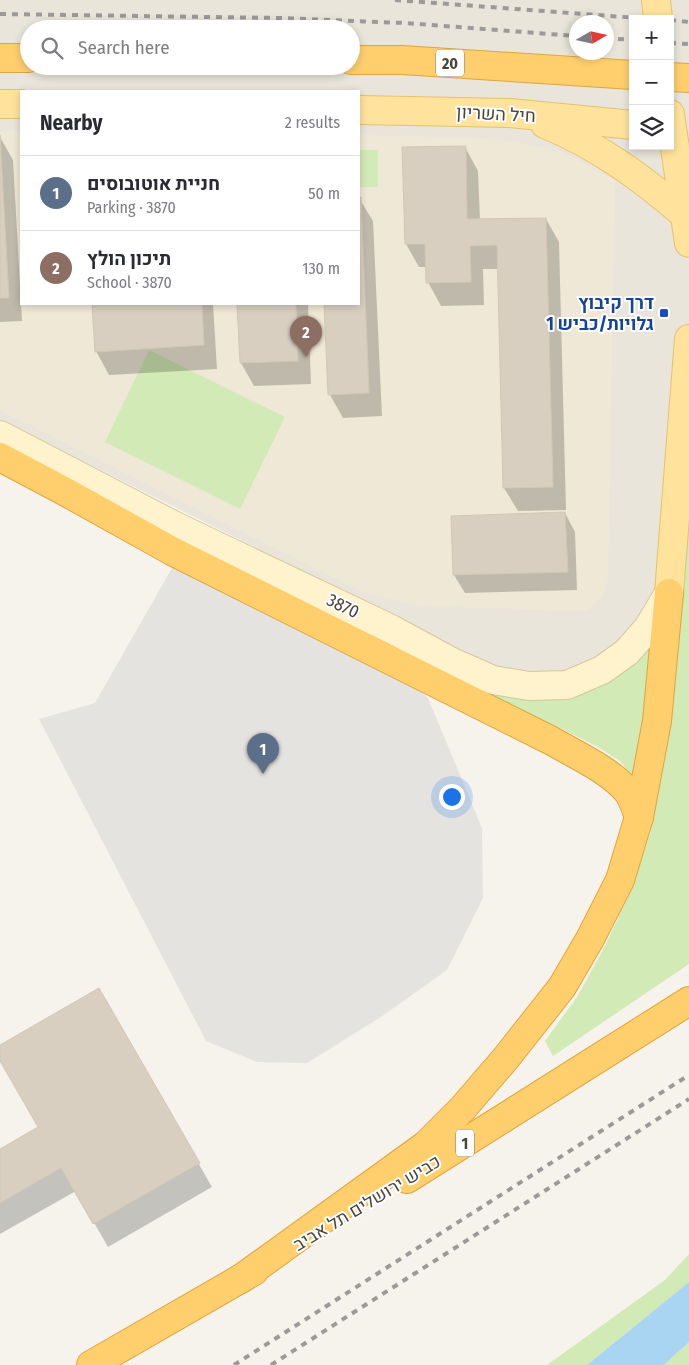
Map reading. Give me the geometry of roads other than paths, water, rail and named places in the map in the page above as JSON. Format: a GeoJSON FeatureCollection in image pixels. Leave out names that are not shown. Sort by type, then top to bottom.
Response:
{"type":"FeatureCollection","features":[{"type":"Feature","properties":{"kind":"highway"},"geometry":{"type":"LineString","coordinates":[[0,58],[20,58]]}},
{"type":"Feature","properties":{"kind":"highway","name":"20"},"geometry":{"type":"LineString","coordinates":[[360,60],[402,60],[629,75]]}},
{"type":"Feature","properties":{"kind":"highway"},"geometry":{"type":"LineString","coordinates":[[674,77],[689,78]]}},
{"type":"Feature","properties":{"kind":"highway"},"geometry":{"type":"LineString","coordinates":[[0,458],[172,551],[552,741],[594,765],[620,783],[629,793],[638,817]]}},
{"type":"Feature","properties":{"kind":"highway"},"geometry":{"type":"LineString","coordinates":[[239,1280],[426,1145],[463,1108],[506,1058],[562,987],[590,939],[620,880],[638,817],[657,721],[669,593]]}},
{"type":"Feature","properties":{"kind":"highway","name":"כביש ירושלים תל אביב"},"geometry":{"type":"LineString","coordinates":[[91,1365],[239,1280],[430,1165],[689,1001]]}},
{"type":"Feature","properties":{"kind":"main road"},"geometry":{"type":"LineString","coordinates":[[656,0],[658,15]]}},
{"type":"Feature","properties":{"kind":"main road"},"geometry":{"type":"LineString","coordinates":[[0,104],[20,104]]}},
{"type":"Feature","properties":{"kind":"main road","name":"חיל השריון"},"geometry":{"type":"LineString","coordinates":[[360,110],[510,113],[629,125]]}},
{"type":"Feature","properties":{"kind":"main road"},"geometry":{"type":"LineString","coordinates":[[510,113],[571,134],[632,172],[686,216]]}},
{"type":"Feature","properties":{"kind":"main road"},"geometry":{"type":"LineString","coordinates":[[675,125],[689,243]]}},
{"type":"Feature","properties":{"kind":"main road"},"geometry":{"type":"LineString","coordinates":[[669,593],[689,340]]}},
{"type":"Feature","properties":{"kind":"street","name":"3870"},"geometry":{"type":"LineString","coordinates":[[0,435],[175,526],[391,629],[452,662],[493,680],[529,686],[567,685],[602,670],[627,652],[648,628],[669,593]]}},
{"type":"Feature","properties":{"kind":"water"},"geometry":{"type":"Polygon","coordinates":[[[689,1282],[689,1342],[666,1363],[663,1365],[587,1365],[689,1282]]]}},
{"type":"Feature","properties":{"kind":"railway"},"geometry":{"type":"LineString","coordinates":[[395,0],[629,17]]}},
{"type":"Feature","properties":{"kind":"railway"},"geometry":{"type":"LineString","coordinates":[[0,14],[331,20]]}},
{"type":"Feature","properties":{"kind":"railway"},"geometry":{"type":"LineString","coordinates":[[674,20],[689,22]]}},
{"type":"Feature","properties":{"kind":"railway"},"geometry":{"type":"LineString","coordinates":[[360,21],[569,35]]}},
{"type":"Feature","properties":{"kind":"railway"},"geometry":{"type":"LineString","coordinates":[[614,39],[629,40]]}},
{"type":"Feature","properties":{"kind":"railway"},"geometry":{"type":"LineString","coordinates":[[674,43],[689,44]]}},
{"type":"Feature","properties":{"kind":"railway"},"geometry":{"type":"LineString","coordinates":[[234,1365],[689,1075]]}},
{"type":"Feature","properties":{"kind":"railway"},"geometry":{"type":"LineString","coordinates":[[271,1365],[689,1099]]}},
{"type":"Feature","properties":{"kind":"place","name":"דרך קיבוץ גלויות/כביש 1"},"geometry":{"type":"Point","coordinates":[664,313]}},
{"type":"Feature","properties":{"kind":"place","name":"תיכון הולץ"},"geometry":{"type":"Point","coordinates":[306,357]}},
{"type":"Feature","properties":{"kind":"place","name":"חניית אוטובוסים"},"geometry":{"type":"Point","coordinates":[263,774]}}]}
